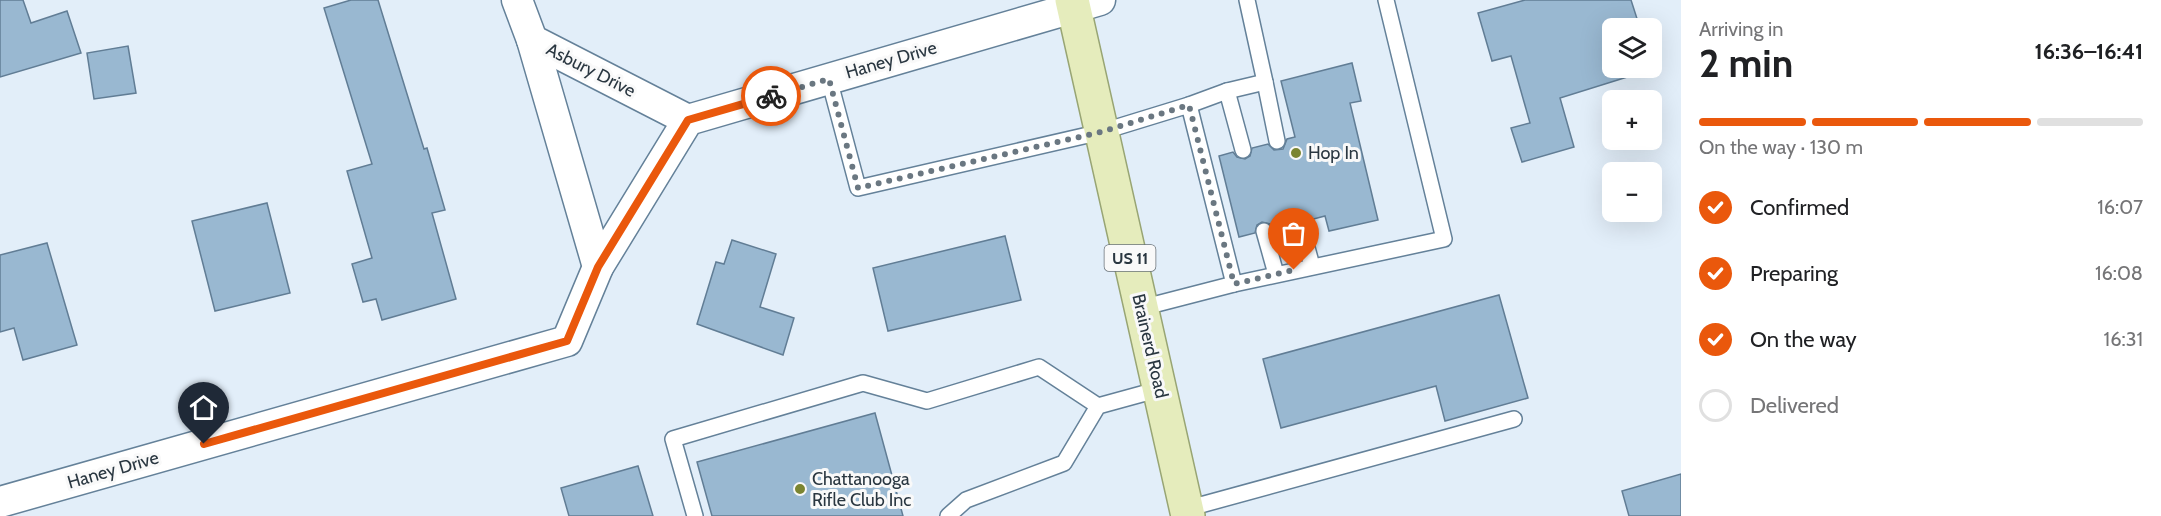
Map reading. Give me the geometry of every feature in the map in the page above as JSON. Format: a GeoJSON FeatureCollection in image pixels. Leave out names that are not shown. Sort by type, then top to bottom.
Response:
{"type":"FeatureCollection","features":[{"type":"Feature","properties":{"kind":"main road","name":"Brainerd Road"},"geometry":{"type":"LineString","coordinates":[[1082,2],[1101,132],[1160,389],[1184,514]]}},
{"type":"Feature","properties":{"kind":"street","name":"Asbury Drive"},"geometry":{"type":"LineString","coordinates":[[517,0],[532,40],[688,120]]}},
{"type":"Feature","properties":{"kind":"street","name":"Haney Drive"},"geometry":{"type":"LineString","coordinates":[[0,502],[567,341],[598,267],[688,120],[1082,2]]}},
{"type":"Feature","properties":{"kind":"street"},"geometry":{"type":"LineString","coordinates":[[532,40],[598,267]]}},
{"type":"Feature","properties":{"kind":"lane"},"geometry":{"type":"LineString","coordinates":[[1247,0],[1277,141]]}},
{"type":"Feature","properties":{"kind":"lane"},"geometry":{"type":"LineString","coordinates":[[1141,308],[1276,274],[1444,239],[1386,0]]}},
{"type":"Feature","properties":{"kind":"lane"},"geometry":{"type":"LineString","coordinates":[[829,79],[858,188],[1101,132],[1227,91],[1266,82]]}},
{"type":"Feature","properties":{"kind":"lane"},"geometry":{"type":"LineString","coordinates":[[1227,91],[1243,150]]}},
{"type":"Feature","properties":{"kind":"lane"},"geometry":{"type":"LineString","coordinates":[[1189,105],[1234,284]]}},
{"type":"Feature","properties":{"kind":"lane"},"geometry":{"type":"LineString","coordinates":[[1300,222],[1312,266]]}},
{"type":"Feature","properties":{"kind":"lane"},"geometry":{"type":"LineString","coordinates":[[1264,231],[1276,274]]}},
{"type":"Feature","properties":{"kind":"lane"},"geometry":{"type":"LineString","coordinates":[[694,516],[673,439],[863,383],[927,401],[1039,368],[1098,406]]}},
{"type":"Feature","properties":{"kind":"lane"},"geometry":{"type":"LineString","coordinates":[[948,516],[966,500],[1065,463],[1098,406],[1160,389]]}},
{"type":"Feature","properties":{"kind":"lane"},"geometry":{"type":"LineString","coordinates":[[1184,514],[1514,419]]}},
{"type":"Feature","properties":{"kind":"building"},"geometry":{"type":"Polygon","coordinates":[[[0,0],[23,0],[31,23],[67,11],[81,53],[0,77],[0,0]]]}},
{"type":"Feature","properties":{"kind":"building"},"geometry":{"type":"Polygon","coordinates":[[[351,0],[378,0],[445,210],[432,213],[456,299],[382,320],[376,299],[363,302],[352,264],[372,258],[347,171],[372,164],[324,8],[351,0]]]}},
{"type":"Feature","properties":{"kind":"building"},"geometry":{"type":"Polygon","coordinates":[[[1525,0],[1631,0],[1637,18],[1602,18],[1602,78],[1624,78],[1560,98],[1574,147],[1522,162],[1511,128],[1530,123],[1511,56],[1492,61],[1478,13],[1525,0]]]}},
{"type":"Feature","properties":{"kind":"building"},"geometry":{"type":"Polygon","coordinates":[[[128,46],[136,93],[94,99],[87,53],[128,46]]]}},
{"type":"Feature","properties":{"kind":"building","name":"Hop In"},"geometry":{"type":"Polygon","coordinates":[[[1352,63],[1361,101],[1350,103],[1378,220],[1329,231],[1325,216],[1310,220],[1306,215],[1298,213],[1293,216],[1291,224],[1273,229],[1270,224],[1262,222],[1257,225],[1255,233],[1239,237],[1219,156],[1233,152],[1237,157],[1245,159],[1250,156],[1252,148],[1268,144],[1274,150],[1283,149],[1287,139],[1295,137],[1281,81],[1352,63]]]}},
{"type":"Feature","properties":{"kind":"building"},"geometry":{"type":"Polygon","coordinates":[[[267,203],[290,293],[215,311],[192,221],[267,203]]]}},
{"type":"Feature","properties":{"kind":"building"},"geometry":{"type":"Polygon","coordinates":[[[1005,236],[1021,300],[888,331],[873,268],[1005,236]]]}},
{"type":"Feature","properties":{"kind":"building"},"geometry":{"type":"Polygon","coordinates":[[[732,240],[776,254],[760,307],[794,318],[783,355],[697,324],[716,262],[724,264],[732,240]]]}},
{"type":"Feature","properties":{"kind":"building"},"geometry":{"type":"Polygon","coordinates":[[[47,243],[77,345],[23,360],[14,328],[0,332],[0,255],[47,243]]]}},
{"type":"Feature","properties":{"kind":"building"},"geometry":{"type":"Polygon","coordinates":[[[1499,295],[1528,398],[1445,421],[1436,386],[1281,428],[1263,359],[1499,295]]]}},
{"type":"Feature","properties":{"kind":"building","name":"Chattanooga Rifle Club Inc"},"geometry":{"type":"Polygon","coordinates":[[[875,413],[903,516],[712,516],[697,462],[875,413]]]}},
{"type":"Feature","properties":{"kind":"building"},"geometry":{"type":"Polygon","coordinates":[[[638,466],[653,516],[569,516],[561,488],[638,466]]]}},
{"type":"Feature","properties":{"kind":"building"},"geometry":{"type":"Polygon","coordinates":[[[1681,474],[1681,516],[1629,516],[1622,491],[1681,474]]]}},
{"type":"Feature","properties":{"kind":"way so far"},"geometry":{"type":"LineString","coordinates":[[771,96],[829,79],[858,188],[1101,132],[1189,105],[1234,284],[1294,270]]}},
{"type":"Feature","properties":{"kind":"place","name":"Hop In"},"geometry":{"type":"Point","coordinates":[1296,153]}},
{"type":"Feature","properties":{"kind":"place","name":"Chattanooga Rifle Club Inc"},"geometry":{"type":"Point","coordinates":[800,489]}},
{"type":"Feature","properties":{"kind":"route"},"geometry":{"type":"LineString","coordinates":[[204,444],[567,341],[598,267],[688,120],[771,96]]}}]}
